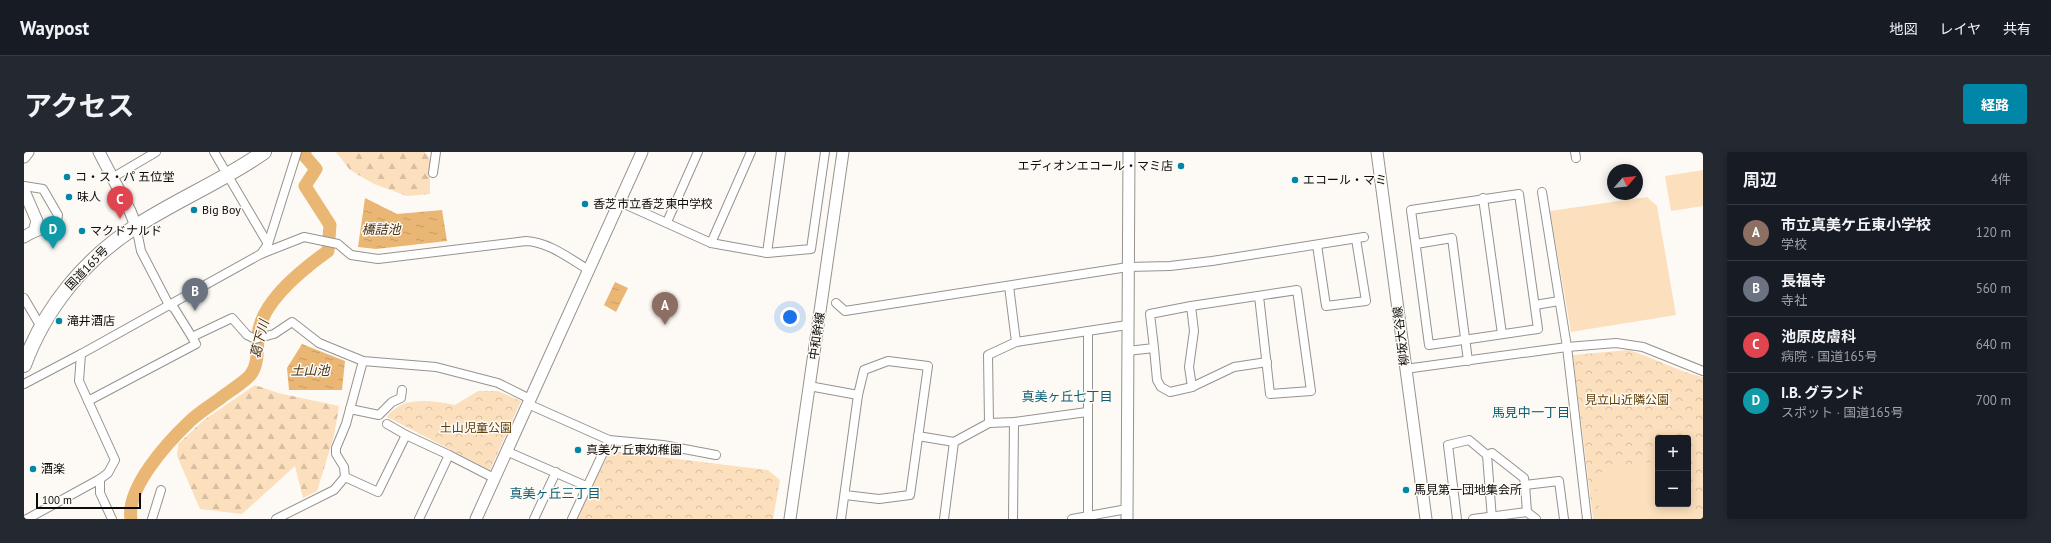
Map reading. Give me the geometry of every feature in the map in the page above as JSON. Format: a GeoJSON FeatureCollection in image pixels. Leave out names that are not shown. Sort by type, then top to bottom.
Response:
{"type":"FeatureCollection","features":[{"type":"Feature","properties":{"kind":"highway","name":"国道165号"},"geometry":{"type":"LineString","coordinates":[[24,365],[40,327],[65,291],[83,269],[101,251],[136,226],[264,152]]}},
{"type":"Feature","properties":{"kind":"street"},"geometry":{"type":"LineString","coordinates":[[24,157],[28,152]]}},
{"type":"Feature","properties":{"kind":"street"},"geometry":{"type":"LineString","coordinates":[[88,401],[196,344],[174,308],[169,305],[142,251],[136,226],[130,211],[99,152]]}},
{"type":"Feature","properties":{"kind":"street"},"geometry":{"type":"LineString","coordinates":[[112,178],[156,152]]}},
{"type":"Feature","properties":{"kind":"street"},"geometry":{"type":"LineString","coordinates":[[214,152],[268,244]]}},
{"type":"Feature","properties":{"kind":"street"},"geometry":{"type":"LineString","coordinates":[[261,254],[268,244],[297,152]]}},
{"type":"Feature","properties":{"kind":"street"},"geometry":{"type":"LineString","coordinates":[[433,173],[436,152]]}},
{"type":"Feature","properties":{"kind":"street"},"geometry":{"type":"LineString","coordinates":[[476,519],[590,270],[642,152]]}},
{"type":"Feature","properties":{"kind":"street"},"geometry":{"type":"LineString","coordinates":[[667,222],[698,152]]}},
{"type":"Feature","properties":{"kind":"street"},"geometry":{"type":"LineString","coordinates":[[711,244],[751,152]]}},
{"type":"Feature","properties":{"kind":"street"},"geometry":{"type":"LineString","coordinates":[[767,253],[782,152]]}},
{"type":"Feature","properties":{"kind":"street"},"geometry":{"type":"LineString","coordinates":[[620,202],[667,222],[711,244],[767,253],[811,250],[825,152]]}},
{"type":"Feature","properties":{"kind":"street","name":"中和幹線"},"geometry":{"type":"LineString","coordinates":[[783,519],[836,152]]}},
{"type":"Feature","properties":{"kind":"street","name":"中和幹線"},"geometry":{"type":"LineString","coordinates":[[790,519],[843,152]]}},
{"type":"Feature","properties":{"kind":"street"},"geometry":{"type":"LineString","coordinates":[[1072,519],[1127,514],[1129,152]]}},
{"type":"Feature","properties":{"kind":"street","name":"柳坂大谷線"},"geometry":{"type":"LineString","coordinates":[[1377,152],[1426,519]]}},
{"type":"Feature","properties":{"kind":"street"},"geometry":{"type":"LineString","coordinates":[[24,186],[43,189],[58,215],[57,222],[54,225],[27,236]]}},
{"type":"Feature","properties":{"kind":"street"},"geometry":{"type":"LineString","coordinates":[[24,191],[37,221],[36,228],[27,236]]}},
{"type":"Feature","properties":{"kind":"street"},"geometry":{"type":"LineString","coordinates":[[1542,192],[1567,347],[1587,519]]}},
{"type":"Feature","properties":{"kind":"street"},"geometry":{"type":"LineString","coordinates":[[1519,194],[1538,329],[1430,345],[1411,210],[1483,198],[1519,194]]}},
{"type":"Feature","properties":{"kind":"street"},"geometry":{"type":"LineString","coordinates":[[1483,198],[1502,334]]}},
{"type":"Feature","properties":{"kind":"street"},"geometry":{"type":"LineString","coordinates":[[24,384],[261,254],[304,237],[338,244],[351,255],[378,258],[535,241],[590,270]]}},
{"type":"Feature","properties":{"kind":"street"},"geometry":{"type":"LineString","coordinates":[[836,303],[845,311],[1128,267],[1170,266],[1317,244],[1360,238],[1366,302],[1326,306],[1317,244]]}},
{"type":"Feature","properties":{"kind":"street"},"geometry":{"type":"LineString","coordinates":[[1416,244],[1452,238],[1468,361]]}},
{"type":"Feature","properties":{"kind":"street"},"geometry":{"type":"LineString","coordinates":[[1009,286],[1016,342]]}},
{"type":"Feature","properties":{"kind":"street"},"geometry":{"type":"LineString","coordinates":[[1259,296],[1267,362],[1270,394],[1311,391],[1298,290],[1191,306],[1150,314],[1157,380],[1161,387],[1170,392],[1192,387],[1234,367],[1267,362]]}},
{"type":"Feature","properties":{"kind":"street"},"geometry":{"type":"LineString","coordinates":[[24,298],[40,327]]}},
{"type":"Feature","properties":{"kind":"street"},"geometry":{"type":"LineString","coordinates":[[1535,305],[1559,301]]}},
{"type":"Feature","properties":{"kind":"street"},"geometry":{"type":"LineString","coordinates":[[1191,306],[1194,332],[1190,367],[1192,387]]}},
{"type":"Feature","properties":{"kind":"street"},"geometry":{"type":"LineString","coordinates":[[192,337],[232,318],[247,335],[255,339],[274,334],[292,322],[319,343],[363,360],[436,367],[498,383],[529,402],[609,440],[663,444],[716,455]]}},
{"type":"Feature","properties":{"kind":"street"},"geometry":{"type":"LineString","coordinates":[[989,423],[988,355],[1016,342],[1127,325]]}},
{"type":"Feature","properties":{"kind":"street"},"geometry":{"type":"LineString","coordinates":[[1088,331],[1088,518]]}},
{"type":"Feature","properties":{"kind":"street"},"geometry":{"type":"LineString","coordinates":[[1405,369],[1567,347],[1616,343],[1643,347],[1703,371]]}},
{"type":"Feature","properties":{"kind":"street"},"geometry":{"type":"LineString","coordinates":[[1127,351],[1154,348]]}},
{"type":"Feature","properties":{"kind":"street"},"geometry":{"type":"LineString","coordinates":[[27,519],[42,516],[100,479],[108,473],[116,460],[79,381],[81,354]]}},
{"type":"Feature","properties":{"kind":"street"},"geometry":{"type":"LineString","coordinates":[[276,519],[334,490],[345,477],[344,467],[336,454],[336,448],[350,409],[363,360]]}},
{"type":"Feature","properties":{"kind":"street"},"geometry":{"type":"LineString","coordinates":[[841,519],[858,395],[864,370],[888,361],[928,366],[910,495],[879,500],[845,495]]}},
{"type":"Feature","properties":{"kind":"street"},"geometry":{"type":"LineString","coordinates":[[809,386],[858,395]]}},
{"type":"Feature","properties":{"kind":"street"},"geometry":{"type":"LineString","coordinates":[[350,409],[379,415],[392,402],[401,398],[402,390]]}},
{"type":"Feature","properties":{"kind":"street"},"geometry":{"type":"LineString","coordinates":[[918,436],[954,442],[989,423],[1014,422],[1088,412]]}},
{"type":"Feature","properties":{"kind":"street"},"geometry":{"type":"LineString","coordinates":[[1013,519],[1014,422]]}},
{"type":"Feature","properties":{"kind":"street"},"geometry":{"type":"LineString","coordinates":[[387,424],[406,436],[449,455],[494,478]]}},
{"type":"Feature","properties":{"kind":"street"},"geometry":{"type":"LineString","coordinates":[[345,477],[378,492],[406,436]]}},
{"type":"Feature","properties":{"kind":"street"},"geometry":{"type":"LineString","coordinates":[[572,519],[586,486],[609,440]]}},
{"type":"Feature","properties":{"kind":"street"},"geometry":{"type":"LineString","coordinates":[[1456,519],[1448,445],[1469,440],[1487,455],[1492,518]]}},
{"type":"Feature","properties":{"kind":"street"},"geometry":{"type":"LineString","coordinates":[[944,519],[954,442]]}},
{"type":"Feature","properties":{"kind":"street"},"geometry":{"type":"LineString","coordinates":[[506,451],[586,486]]}},
{"type":"Feature","properties":{"kind":"street"},"geometry":{"type":"LineString","coordinates":[[1487,455],[1492,453],[1524,478],[1527,512]]}},
{"type":"Feature","properties":{"kind":"street"},"geometry":{"type":"LineString","coordinates":[[419,519],[449,455]]}},
{"type":"Feature","properties":{"kind":"street"},"geometry":{"type":"LineString","coordinates":[[534,519],[556,472]]}},
{"type":"Feature","properties":{"kind":"street"},"geometry":{"type":"LineString","coordinates":[[100,479],[100,493],[112,519]]}},
{"type":"Feature","properties":{"kind":"street"},"geometry":{"type":"LineString","coordinates":[[1525,485],[1559,481],[1564,519]]}},
{"type":"Feature","properties":{"kind":"street"},"geometry":{"type":"LineString","coordinates":[[152,519],[161,490]]}},
{"type":"Feature","properties":{"kind":"street"},"geometry":{"type":"LineString","coordinates":[[1473,519],[1492,518],[1527,512],[1536,519]]}},
{"type":"Feature","properties":{"kind":"green space"},"geometry":{"type":"Polygon","coordinates":[[[336,152],[425,152],[430,159],[430,194],[407,196],[374,184],[350,170],[336,152]]]}},
{"type":"Feature","properties":{"kind":"green space"},"geometry":{"type":"Polygon","coordinates":[[[1703,170],[1703,206],[1671,211],[1665,176],[1703,170]]]}},
{"type":"Feature","properties":{"kind":"green space"},"geometry":{"type":"Polygon","coordinates":[[[1647,197],[1657,206],[1676,315],[1571,332],[1550,211],[1626,200],[1643,200],[1643,198],[1647,197]]]}},
{"type":"Feature","properties":{"kind":"green space","name":"見立山近隣公園"},"geometry":{"type":"Polygon","coordinates":[[[1629,350],[1703,377],[1703,519],[1593,519],[1573,355],[1629,350]]]}},
{"type":"Feature","properties":{"kind":"green space"},"geometry":{"type":"Polygon","coordinates":[[[255,385],[278,393],[339,406],[334,436],[317,491],[303,498],[295,466],[242,514],[200,509],[177,456],[178,444],[204,420],[255,385]]]}},
{"type":"Feature","properties":{"kind":"green space","name":"土山児童公園"},"geometry":{"type":"Polygon","coordinates":[[[478,391],[498,391],[521,401],[490,470],[387,417],[393,410],[409,402],[428,401],[455,405],[478,391]]]}},
{"type":"Feature","properties":{"kind":"green space"},"geometry":{"type":"Polygon","coordinates":[[[610,451],[768,470],[780,480],[773,519],[576,519],[610,451]]]}},
{"type":"Feature","properties":{"kind":"green space"},"geometry":{"type":"Polygon","coordinates":[[[1655,461],[1655,507],[1691,507],[1691,491],[1694,519],[1603,519],[1600,512],[1594,474],[1655,461]]]}},
{"type":"Feature","properties":{"kind":"water","name":"橋詰池"},"geometry":{"type":"Polygon","coordinates":[[[365,198],[397,214],[442,210],[447,241],[376,249],[358,247],[365,198]]]}},
{"type":"Feature","properties":{"kind":"water"},"geometry":{"type":"Polygon","coordinates":[[[615,282],[628,288],[616,312],[604,305],[615,282]]]}},
{"type":"Feature","properties":{"kind":"water","name":"土山池"},"geometry":{"type":"Polygon","coordinates":[[[302,344],[345,361],[342,390],[289,390],[287,368],[302,344]]]}},
{"type":"Feature","properties":{"kind":"waterway","name":"葛下川"},"geometry":{"type":"LineString","coordinates":[[131,519],[131,507],[135,494],[141,480],[150,467],[170,442],[192,419],[249,377],[256,364],[259,329],[269,306],[277,295],[297,275],[328,251],[330,225],[305,186],[316,169],[304,155],[305,152]]}},
{"type":"Feature","properties":{"kind":"place","name":"エディオンエコール・マミ店"},"geometry":{"type":"Point","coordinates":[1181,166]}},
{"type":"Feature","properties":{"kind":"place","name":"コ・ス・パ 五位堂"},"geometry":{"type":"Point","coordinates":[67,177]}},
{"type":"Feature","properties":{"kind":"place","name":"エコール・マミ"},"geometry":{"type":"Point","coordinates":[1295,180]}},
{"type":"Feature","properties":{"kind":"place","name":"味人"},"geometry":{"type":"Point","coordinates":[69,197]}},
{"type":"Feature","properties":{"kind":"place","name":"香芝市立香芝東中学校"},"geometry":{"type":"Point","coordinates":[585,204]}},
{"type":"Feature","properties":{"kind":"place","name":"Big Boy"},"geometry":{"type":"Point","coordinates":[194,210]}},
{"type":"Feature","properties":{"kind":"place","name":"池原皮膚科"},"geometry":{"type":"Point","coordinates":[120,219]}},
{"type":"Feature","properties":{"kind":"place","name":"マクドナルド"},"geometry":{"type":"Point","coordinates":[82,231]}},
{"type":"Feature","properties":{"kind":"place","name":"I.B. グランド"},"geometry":{"type":"Point","coordinates":[53,249]}},
{"type":"Feature","properties":{"kind":"place","name":"長福寺"},"geometry":{"type":"Point","coordinates":[195,311]}},
{"type":"Feature","properties":{"kind":"place","name":"滝井酒店"},"geometry":{"type":"Point","coordinates":[59,321]}},
{"type":"Feature","properties":{"kind":"place","name":"市立真美ケ丘東小学校"},"geometry":{"type":"Point","coordinates":[665,325]}},
{"type":"Feature","properties":{"kind":"place","name":"真美ケ丘東幼稚園"},"geometry":{"type":"Point","coordinates":[578,450]}},
{"type":"Feature","properties":{"kind":"place","name":"酒楽"},"geometry":{"type":"Point","coordinates":[33,469]}},
{"type":"Feature","properties":{"kind":"place","name":"馬見第一団地集会所"},"geometry":{"type":"Point","coordinates":[1406,490]}},
{"type":"Feature","properties":{"kind":"district","name":"真美ヶ丘七丁目"},"geometry":{"type":"Point","coordinates":[1067,396]}},
{"type":"Feature","properties":{"kind":"district","name":"馬見中一丁目"},"geometry":{"type":"Point","coordinates":[1531,412]}},
{"type":"Feature","properties":{"kind":"district","name":"真美ヶ丘三丁目"},"geometry":{"type":"Point","coordinates":[555,493]}}]}
